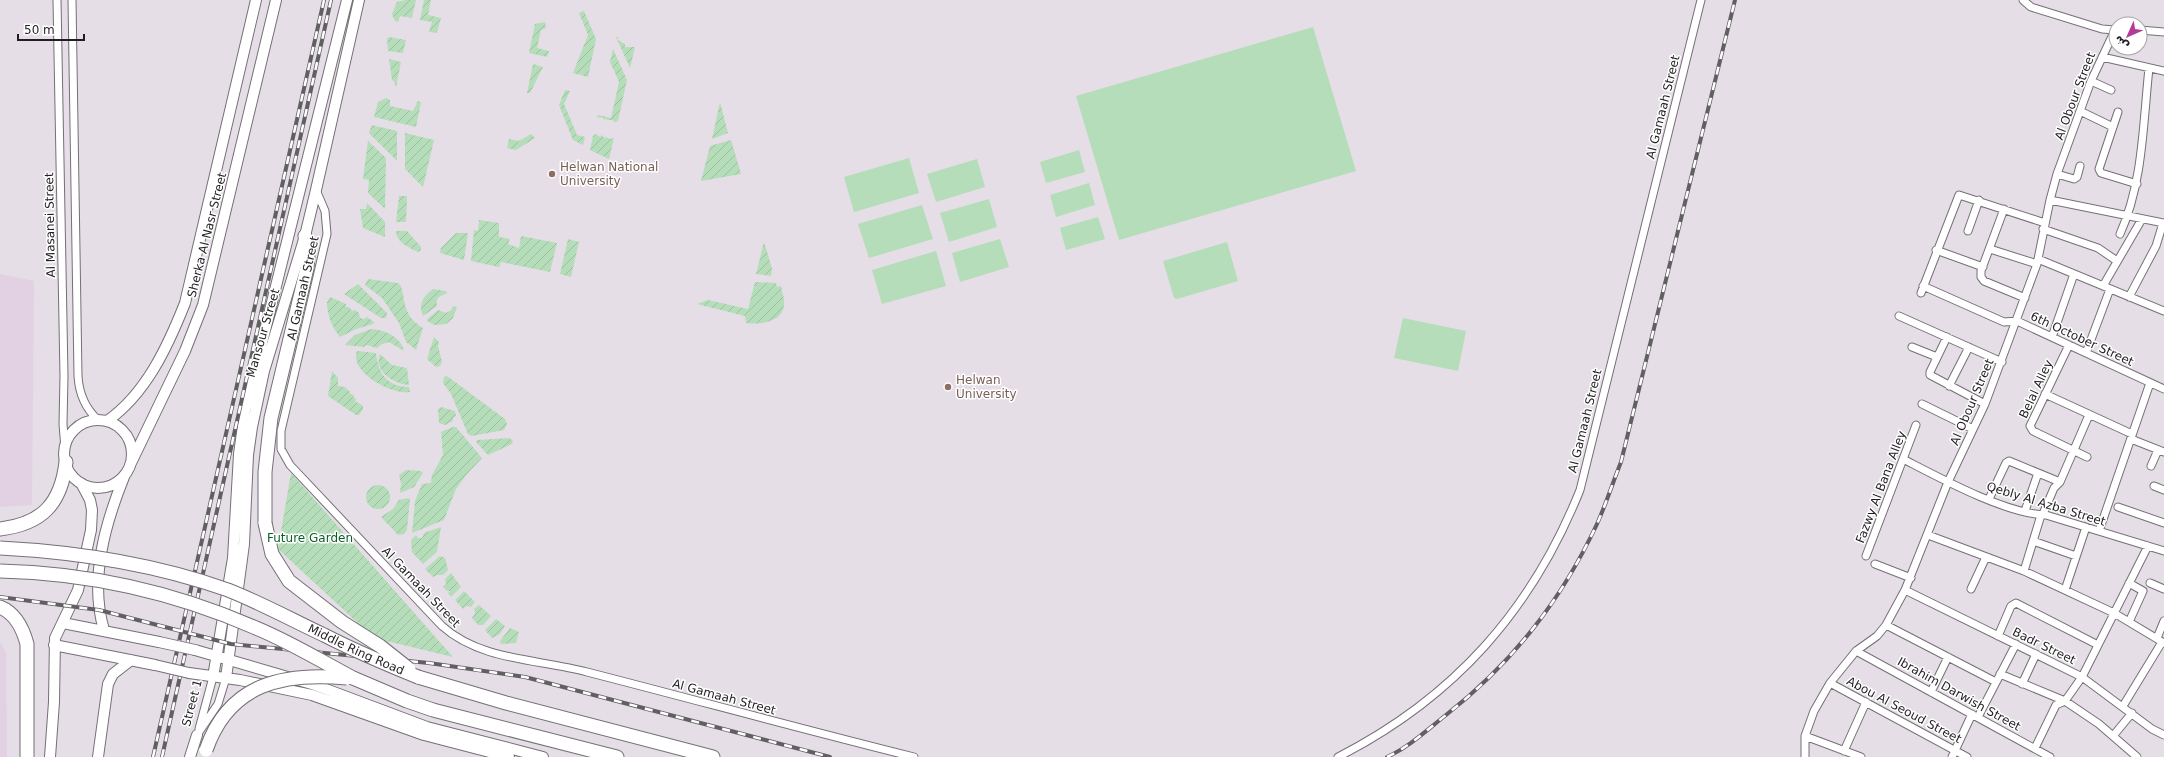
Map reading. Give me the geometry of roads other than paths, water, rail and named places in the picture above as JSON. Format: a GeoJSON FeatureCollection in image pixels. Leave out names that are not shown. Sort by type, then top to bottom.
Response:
{"type":"FeatureCollection","features":[{"type":"Feature","properties":{"kind":"highway"},"geometry":{"type":"LineString","coordinates":[[305,236],[308,257],[306,268],[268,436],[265,472],[265,523],[272,554],[289,581],[342,622],[389,653],[418,677]]}},
{"type":"Feature","properties":{"kind":"highway"},"geometry":{"type":"LineString","coordinates":[[0,529],[28,523],[48,508],[60,486],[65,455]]}},
{"type":"Feature","properties":{"kind":"highway","name":"Middle Ring Road"},"geometry":{"type":"LineString","coordinates":[[0,548],[92,556],[120,561],[196,580],[261,604],[354,650],[418,677],[506,703],[713,757]]}},
{"type":"Feature","properties":{"kind":"highway","name":"Middle Ring Road"},"geometry":{"type":"LineString","coordinates":[[0,570],[74,576],[142,588],[190,602],[257,628],[353,678],[407,701],[433,710],[617,757]]}},
{"type":"Feature","properties":{"kind":"highway"},"geometry":{"type":"LineString","coordinates":[[0,607],[15,618],[23,630],[27,644],[27,757]]}},
{"type":"Feature","properties":{"kind":"highway"},"geometry":{"type":"LineString","coordinates":[[205,753],[211,735],[223,716],[237,702],[258,688],[277,680],[299,676],[322,675],[353,678]]}},
{"type":"Feature","properties":{"kind":"street","name":"Al Masanei Street"},"geometry":{"type":"LineString","coordinates":[[57,0],[64,376],[63,424],[65,455]]}},
{"type":"Feature","properties":{"kind":"street","name":"Al Masanei Street"},"geometry":{"type":"LineString","coordinates":[[72,0],[79,386],[86,406],[102,421]]}},
{"type":"Feature","properties":{"kind":"street","name":"Sherka Al Nasr Street"},"geometry":{"type":"LineString","coordinates":[[102,421],[126,406],[142,387],[175,328],[185,303],[256,0]]}},
{"type":"Feature","properties":{"kind":"street","name":"Sherka Al Nasr Street"},"geometry":{"type":"LineString","coordinates":[[130,465],[192,336],[203,305],[276,0]]}},
{"type":"Feature","properties":{"kind":"street","name":"Mansour Street"},"geometry":{"type":"LineString","coordinates":[[213,677],[236,536],[239,454],[245,411],[347,0]]}},
{"type":"Feature","properties":{"kind":"street","name":"Mansour Street"},"geometry":{"type":"LineString","coordinates":[[226,678],[244,544],[247,469],[252,427],[264,371],[305,236],[359,0]]}},
{"type":"Feature","properties":{"kind":"street","name":"Al Gamaah Street"},"geometry":{"type":"LineString","coordinates":[[1338,757],[1400,721],[1440,691],[1467,666],[1492,639],[1523,600],[1560,536],[1580,490],[1701,0]]}},
{"type":"Feature","properties":{"kind":"street"},"geometry":{"type":"LineString","coordinates":[[2023,0],[2031,7],[2102,29],[2108,29]]}},
{"type":"Feature","properties":{"kind":"street"},"geometry":{"type":"LineString","coordinates":[[2148,31],[2164,32]]}},
{"type":"Feature","properties":{"kind":"street","name":"Al Obour Street"},"geometry":{"type":"LineString","coordinates":[[1805,757],[1805,736],[1814,711],[1830,683],[1856,651],[1872,640],[1886,626],[1905,590],[1948,482],[1985,404],[2017,321],[2037,261],[2057,174],[2091,81],[2108,45]]}},
{"type":"Feature","properties":{"kind":"street"},"geometry":{"type":"LineString","coordinates":[[2102,57],[2164,72]]}},
{"type":"Feature","properties":{"kind":"street"},"geometry":{"type":"LineString","coordinates":[[2120,234],[2129,216],[2137,184],[2149,68]]}},
{"type":"Feature","properties":{"kind":"street"},"geometry":{"type":"LineString","coordinates":[[2091,81],[2111,90]]}},
{"type":"Feature","properties":{"kind":"street"},"geometry":{"type":"LineString","coordinates":[[2080,111],[2113,127]]}},
{"type":"Feature","properties":{"kind":"street"},"geometry":{"type":"LineString","coordinates":[[2118,112],[2099,171],[2137,184]]}},
{"type":"Feature","properties":{"kind":"street"},"geometry":{"type":"LineString","coordinates":[[60,155],[74,156]]}},
{"type":"Feature","properties":{"kind":"street"},"geometry":{"type":"LineString","coordinates":[[2057,174],[2074,179],[2077,177],[2080,166]]}},
{"type":"Feature","properties":{"kind":"street","name":"Al Gamaah Street"},"geometry":{"type":"LineString","coordinates":[[316,190],[325,211],[327,234],[281,431],[281,449],[290,465],[442,626],[459,640],[488,652],[580,670],[914,757]]}},
{"type":"Feature","properties":{"kind":"street"},"geometry":{"type":"LineString","coordinates":[[1921,294],[1936,250],[1958,196],[1962,194],[2004,209],[2098,248],[2117,261]]}},
{"type":"Feature","properties":{"kind":"street"},"geometry":{"type":"LineString","coordinates":[[1968,231],[1979,200]]}},
{"type":"Feature","properties":{"kind":"street"},"geometry":{"type":"LineString","coordinates":[[2050,200],[2164,223],[2156,246],[2129,297]]}},
{"type":"Feature","properties":{"kind":"street"},"geometry":{"type":"LineString","coordinates":[[2004,209],[1981,274],[1984,281],[2025,298]]}},
{"type":"Feature","properties":{"kind":"street"},"geometry":{"type":"LineString","coordinates":[[2103,286],[2142,219]]}},
{"type":"Feature","properties":{"kind":"street"},"geometry":{"type":"LineString","coordinates":[[1990,249],[2037,261],[2164,309]]}},
{"type":"Feature","properties":{"kind":"street"},"geometry":{"type":"LineString","coordinates":[[1936,250],[1983,267]]}},
{"type":"Feature","properties":{"kind":"street"},"geometry":{"type":"LineString","coordinates":[[2052,337],[2074,274]]}},
{"type":"Feature","properties":{"kind":"street","name":"6th October Street"},"geometry":{"type":"LineString","coordinates":[[1924,286],[2004,322],[2017,321],[2164,389]]}},
{"type":"Feature","properties":{"kind":"street"},"geometry":{"type":"LineString","coordinates":[[2086,353],[2110,289]]}},
{"type":"Feature","properties":{"kind":"street"},"geometry":{"type":"LineString","coordinates":[[1899,316],[2002,362]]}},
{"type":"Feature","properties":{"kind":"street"},"geometry":{"type":"LineString","coordinates":[[1947,337],[1930,372],[1930,375],[1985,404]]}},
{"type":"Feature","properties":{"kind":"street","name":"Belal Alley"},"geometry":{"type":"LineString","coordinates":[[2069,345],[2030,424],[2030,428],[2033,431],[2087,457]]}},
{"type":"Feature","properties":{"kind":"street"},"geometry":{"type":"LineString","coordinates":[[1912,347],[1937,357]]}},
{"type":"Feature","properties":{"kind":"street"},"geometry":{"type":"LineString","coordinates":[[1950,386],[1969,347]]}},
{"type":"Feature","properties":{"kind":"street"},"geometry":{"type":"LineString","coordinates":[[2099,531],[2150,382]]}},
{"type":"Feature","properties":{"kind":"street"},"geometry":{"type":"LineString","coordinates":[[2045,394],[2161,451],[2151,466]]}},
{"type":"Feature","properties":{"kind":"street"},"geometry":{"type":"LineString","coordinates":[[1922,404],[1973,429]]}},
{"type":"Feature","properties":{"kind":"street"},"geometry":{"type":"LineString","coordinates":[[2024,571],[2042,515],[2054,488],[2060,482],[2090,415]]}},
{"type":"Feature","properties":{"kind":"street"},"geometry":{"type":"LineString","coordinates":[[50,757],[54,702],[54,645],[56,634],[63,623],[78,590],[92,530],[92,510],[90,500],[81,483],[71,474],[65,455],[69,438],[76,428],[86,422],[102,421],[118,426],[129,441],[132,453],[130,465],[124,477],[111,515],[99,569],[98,602],[104,630]]}},
{"type":"Feature","properties":{"kind":"street","name":"Fazwy Al Bana Alley"},"geometry":{"type":"LineString","coordinates":[[1866,556],[1916,425]]}},
{"type":"Feature","properties":{"kind":"street","name":"Qebly Al Azba Street"},"geometry":{"type":"LineString","coordinates":[[1903,459],[1948,482],[1989,499],[2025,511],[2086,527],[2164,551]]}},
{"type":"Feature","properties":{"kind":"street"},"geometry":{"type":"LineString","coordinates":[[1989,499],[2008,461],[2060,482]]}},
{"type":"Feature","properties":{"kind":"street"},"geometry":{"type":"LineString","coordinates":[[2025,511],[2038,472]]}},
{"type":"Feature","properties":{"kind":"street"},"geometry":{"type":"LineString","coordinates":[[81,483],[100,487],[113,484],[124,477]]}},
{"type":"Feature","properties":{"kind":"street"},"geometry":{"type":"LineString","coordinates":[[2154,486],[2164,490]]}},
{"type":"Feature","properties":{"kind":"street"},"geometry":{"type":"LineString","coordinates":[[2118,507],[2164,523]]}},
{"type":"Feature","properties":{"kind":"street"},"geometry":{"type":"LineString","coordinates":[[2065,590],[2086,527]]}},
{"type":"Feature","properties":{"kind":"street"},"geometry":{"type":"LineString","coordinates":[[1928,535],[2024,571],[2114,613],[2161,641]]}},
{"type":"Feature","properties":{"kind":"street"},"geometry":{"type":"LineString","coordinates":[[2033,541],[2076,556]]}},
{"type":"Feature","properties":{"kind":"street"},"geometry":{"type":"LineString","coordinates":[[2035,748],[2056,705],[2065,701],[2082,677],[2148,546]]}},
{"type":"Feature","properties":{"kind":"street"},"geometry":{"type":"LineString","coordinates":[[1971,589],[1986,557]]}},
{"type":"Feature","properties":{"kind":"street"},"geometry":{"type":"LineString","coordinates":[[1875,564],[1911,578]]}},
{"type":"Feature","properties":{"kind":"street"},"geometry":{"type":"LineString","coordinates":[[2150,583],[2164,589]]}},
{"type":"Feature","properties":{"kind":"street"},"geometry":{"type":"LineString","coordinates":[[2129,584],[2143,592],[2129,622]]}},
{"type":"Feature","properties":{"kind":"street","name":"Badr Street"},"geometry":{"type":"LineString","coordinates":[[1905,590],[2082,677],[2123,706],[2157,733],[2164,735]]}},
{"type":"Feature","properties":{"kind":"street"},"geometry":{"type":"LineString","coordinates":[[1998,636],[2011,606],[2016,603],[2098,645]]}},
{"type":"Feature","properties":{"kind":"street"},"geometry":{"type":"LineString","coordinates":[[2123,706],[2161,641],[2164,621]]}},
{"type":"Feature","properties":{"kind":"street"},"geometry":{"type":"LineString","coordinates":[[63,623],[104,630],[195,650],[315,686],[427,727],[544,757]]}},
{"type":"Feature","properties":{"kind":"street"},"geometry":{"type":"LineString","coordinates":[[1886,626],[1996,682]]}},
{"type":"Feature","properties":{"kind":"street"},"geometry":{"type":"LineString","coordinates":[[1952,757],[1975,715],[1996,682],[2016,644]]}},
{"type":"Feature","properties":{"kind":"street"},"geometry":{"type":"LineString","coordinates":[[54,645],[190,673],[226,678],[312,695],[424,734],[509,757]]}},
{"type":"Feature","properties":{"kind":"street","name":"Ibrahim Darwish Street"},"geometry":{"type":"LineString","coordinates":[[1856,651],[2050,757]]}},
{"type":"Feature","properties":{"kind":"street"},"geometry":{"type":"LineString","coordinates":[[2022,684],[2036,654]]}},
{"type":"Feature","properties":{"kind":"street"},"geometry":{"type":"LineString","coordinates":[[1931,692],[1948,657]]}},
{"type":"Feature","properties":{"kind":"street"},"geometry":{"type":"LineString","coordinates":[[98,757],[108,684],[113,674],[131,660]]}},
{"type":"Feature","properties":{"kind":"street"},"geometry":{"type":"LineString","coordinates":[[2000,674],[2065,701],[2112,736],[2137,757]]}},
{"type":"Feature","properties":{"kind":"street","name":"Street 1"},"geometry":{"type":"LineString","coordinates":[[190,757],[213,677]]}},
{"type":"Feature","properties":{"kind":"street","name":"Street 1"},"geometry":{"type":"LineString","coordinates":[[197,736],[218,704],[226,678]]}},
{"type":"Feature","properties":{"kind":"street","name":"Abou Al Seoud Street"},"geometry":{"type":"LineString","coordinates":[[1830,683],[1967,757]]}},
{"type":"Feature","properties":{"kind":"street"},"geometry":{"type":"LineString","coordinates":[[1844,750],[1866,702]]}},
{"type":"Feature","properties":{"kind":"street"},"geometry":{"type":"LineString","coordinates":[[2112,736],[2132,713]]}},
{"type":"Feature","properties":{"kind":"street"},"geometry":{"type":"LineString","coordinates":[[1805,736],[1861,757]]}},
{"type":"Feature","properties":{"kind":"railway"},"geometry":{"type":"LineString","coordinates":[[153,757],[324,0]]}},
{"type":"Feature","properties":{"kind":"railway"},"geometry":{"type":"LineString","coordinates":[[162,757],[331,0]]}},
{"type":"Feature","properties":{"kind":"railway"},"geometry":{"type":"LineString","coordinates":[[1387,757],[1410,743],[1446,715],[1493,674],[1514,652],[1551,604],[1568,579],[1597,524],[1621,462],[1735,0]]}},
{"type":"Feature","properties":{"kind":"railway"},"geometry":{"type":"LineString","coordinates":[[0,597],[99,610],[231,644],[429,663],[525,677],[830,757]]}},
{"type":"Feature","properties":{"kind":"place","name":"Helwan National University"},"geometry":{"type":"Point","coordinates":[552,174]}},
{"type":"Feature","properties":{"kind":"place","name":"Helwan University"},"geometry":{"type":"Point","coordinates":[948,387]}},
{"type":"Feature","properties":{"kind":"park label","name":"Future Garden"},"geometry":{"type":"Point","coordinates":[310,538]}}]}
